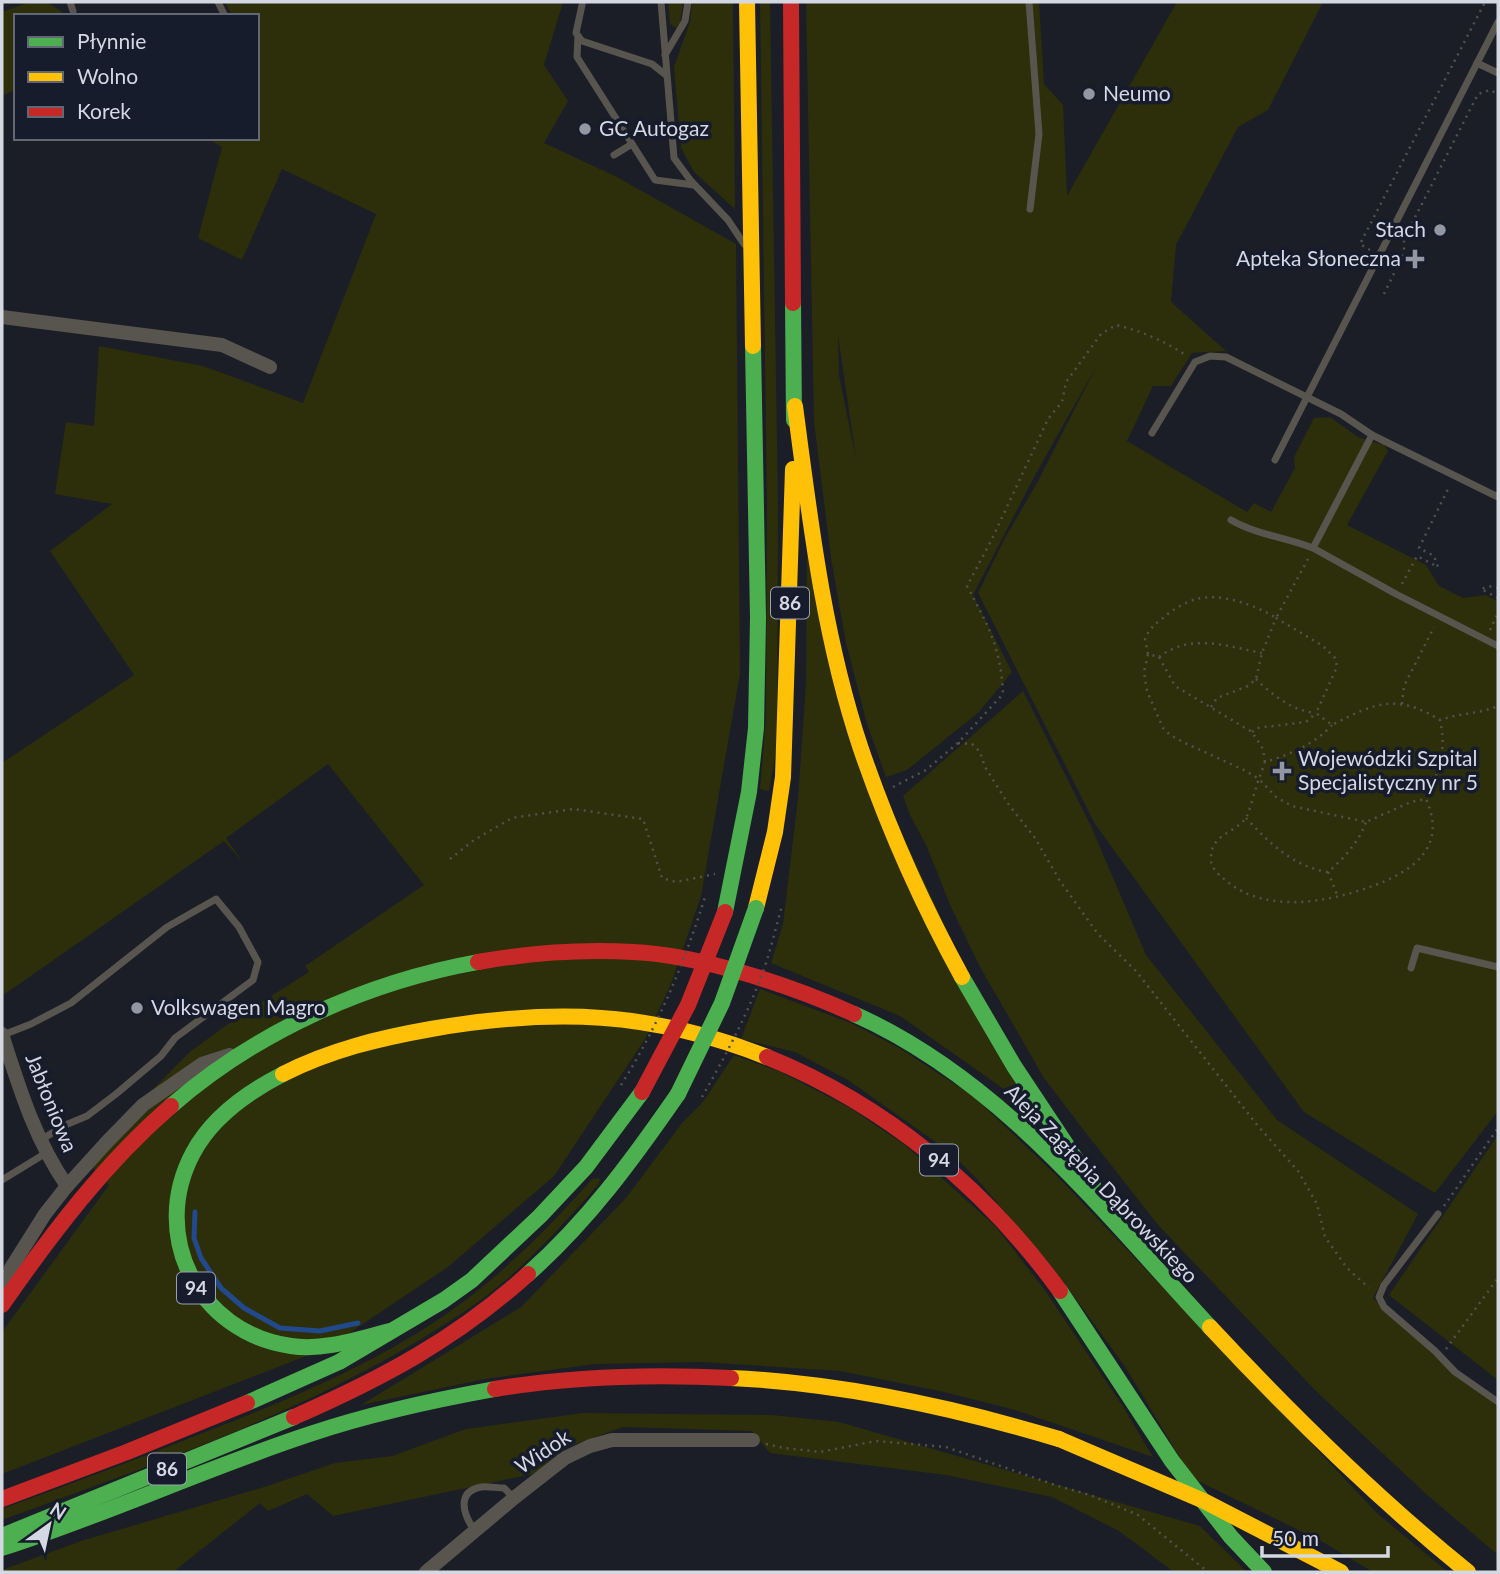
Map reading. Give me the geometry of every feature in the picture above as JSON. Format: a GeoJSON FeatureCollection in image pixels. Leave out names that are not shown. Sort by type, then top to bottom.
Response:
{"type":"FeatureCollection","features":[{"type":"Feature","properties":{"kind":"main road","name":"86"},"geometry":{"type":"LineString","coordinates":[[2,1499],[127,1452],[285,1387],[339,1362],[453,1293],[498,1257],[586,1167],[642,1093],[692,1002],[725,912],[736,870],[750,792],[756,728],[758,618],[747,2]]}},
{"type":"Feature","properties":{"kind":"main road","name":"86"},"geometry":{"type":"LineString","coordinates":[[2,1536],[46,1515],[228,1445],[331,1401],[408,1362],[459,1330],[519,1282],[573,1230],[604,1196],[678,1094],[720,1010],[743,953],[775,832],[783,777],[795,406],[791,2]]}},
{"type":"Feature","properties":{"kind":"main road"},"geometry":{"type":"LineString","coordinates":[[795,406],[821,590],[841,680],[878,798],[932,923],[1007,1055],[1041,1110],[1136,1246]]}},
{"type":"Feature","properties":{"kind":"main road","name":"Aleja Zagłębia Dąbrowskiego"},"geometry":{"type":"LineString","coordinates":[[2,1302],[67,1217],[129,1146],[181,1098],[254,1046],[339,1003],[390,984],[472,962],[503,957],[592,952],[634,953],[704,964],[822,999],[870,1020],[915,1044],[979,1090],[1037,1141],[1366,1486],[1431,1544],[1468,1572]]}},
{"type":"Feature","properties":{"kind":"main road","name":"94"},"geometry":{"type":"LineString","coordinates":[[390,1331],[324,1346],[298,1347],[279,1344],[241,1328],[220,1314],[202,1297],[189,1279],[182,1259],[178,1239],[179,1192],[183,1174],[206,1132],[225,1112],[261,1086],[311,1061],[374,1040],[447,1025],[540,1016],[608,1017],[679,1030],[758,1053],[838,1089],[923,1147],[958,1178],[1003,1220],[1038,1261],[1195,1497],[1264,1572]]}},
{"type":"Feature","properties":{"kind":"main road"},"geometry":{"type":"LineString","coordinates":[[2,1548],[54,1532],[314,1433],[356,1420],[456,1396],[549,1382],[706,1376],[821,1385],[918,1401],[1059,1439],[1205,1501],[1342,1572]]}},
{"type":"Feature","properties":{"kind":"street"},"geometry":{"type":"LineString","coordinates":[[2,317],[222,345],[270,367]]}},
{"type":"Feature","properties":{"kind":"street","name":"Jabłoniowa"},"geometry":{"type":"LineString","coordinates":[[2,1035],[24,1102],[44,1146],[67,1186]]}},
{"type":"Feature","properties":{"kind":"street"},"geometry":{"type":"LineString","coordinates":[[2,1302],[11,1268],[45,1214],[67,1186],[143,1105],[202,1064],[254,1046]]}},
{"type":"Feature","properties":{"kind":"street","name":"Widok"},"geometry":{"type":"LineString","coordinates":[[426,1572],[514,1497],[565,1458],[590,1446],[612,1440],[753,1440]]}},
{"type":"Feature","properties":{"kind":"lane"},"geometry":{"type":"LineString","coordinates":[[70,2],[73,11]]}},
{"type":"Feature","properties":{"kind":"lane"},"geometry":{"type":"LineString","coordinates":[[661,2],[674,158],[695,186],[729,219],[751,256]]}},
{"type":"Feature","properties":{"kind":"lane"},"geometry":{"type":"LineString","coordinates":[[664,56],[685,21],[688,2]]}},
{"type":"Feature","properties":{"kind":"lane"},"geometry":{"type":"LineString","coordinates":[[1029,2],[1039,134],[1030,209]]}},
{"type":"Feature","properties":{"kind":"lane"},"geometry":{"type":"LineString","coordinates":[[582,5],[576,33],[577,57],[655,180],[695,186]]}},
{"type":"Feature","properties":{"kind":"lane"},"geometry":{"type":"LineString","coordinates":[[1275,460],[1498,22]]}},
{"type":"Feature","properties":{"kind":"lane"},"geometry":{"type":"LineString","coordinates":[[578,36],[582,41],[602,49],[652,64],[666,75]]}},
{"type":"Feature","properties":{"kind":"lane"},"geometry":{"type":"LineString","coordinates":[[1477,63],[1498,73]]}},
{"type":"Feature","properties":{"kind":"lane"},"geometry":{"type":"LineString","coordinates":[[614,155],[632,144]]}},
{"type":"Feature","properties":{"kind":"lane"},"geometry":{"type":"LineString","coordinates":[[1152,433],[1195,362],[1210,355],[1226,357],[1341,414],[1372,435],[1498,497]]}},
{"type":"Feature","properties":{"kind":"lane"},"geometry":{"type":"LineString","coordinates":[[1313,548],[1372,435]]}},
{"type":"Feature","properties":{"kind":"lane"},"geometry":{"type":"LineString","coordinates":[[1231,520],[1250,530],[1300,542],[1313,548],[1498,646]]}},
{"type":"Feature","properties":{"kind":"lane"},"geometry":{"type":"LineString","coordinates":[[2,1035],[31,1024],[71,1003],[167,928],[216,899],[239,926],[258,962],[253,980],[175,1038],[161,1056],[116,1094],[87,1116],[63,1126],[44,1146],[2,1180]]}},
{"type":"Feature","properties":{"kind":"lane"},"geometry":{"type":"LineString","coordinates":[[1411,968],[1417,948],[1498,967]]}},
{"type":"Feature","properties":{"kind":"lane"},"geometry":{"type":"LineString","coordinates":[[1438,1214],[1384,1284],[1379,1297],[1384,1307],[1455,1372],[1498,1402]]}},
{"type":"Feature","properties":{"kind":"lane"},"geometry":{"type":"LineString","coordinates":[[475,1531],[465,1518],[463,1505],[467,1494],[480,1487],[504,1488],[514,1497]]}},
{"type":"Feature","properties":{"kind":"path"},"geometry":{"type":"LineString","coordinates":[[1385,197],[1485,2]]}},
{"type":"Feature","properties":{"kind":"path"},"geometry":{"type":"LineString","coordinates":[[1384,294],[1404,253],[1404,239],[1478,94],[1490,90],[1498,94]]}},
{"type":"Feature","properties":{"kind":"path"},"geometry":{"type":"LineString","coordinates":[[1391,279],[1397,282]]}},
{"type":"Feature","properties":{"kind":"path"},"geometry":{"type":"LineString","coordinates":[[878,798],[926,770],[958,743],[1003,694],[1002,670],[994,637],[967,586],[1048,419],[1062,402],[1066,382],[1101,334],[1116,325],[1136,330],[1173,347],[1195,362]]}},
{"type":"Feature","properties":{"kind":"path"},"geometry":{"type":"LineString","coordinates":[[1396,594],[1417,556],[1438,567],[1434,556],[1419,548],[1448,489]]}},
{"type":"Feature","properties":{"kind":"path"},"geometry":{"type":"LineString","coordinates":[[1211,707],[1217,698],[1248,686],[1256,679],[1262,653],[1276,618],[1288,600],[1313,548]]}},
{"type":"Feature","properties":{"kind":"path"},"geometry":{"type":"LineString","coordinates":[[1498,588],[1492,586],[1480,589],[1498,598]]}},
{"type":"Feature","properties":{"kind":"path"},"geometry":{"type":"LineString","coordinates":[[1252,732],[1257,728],[1306,722],[1316,713],[1336,667],[1335,658],[1323,646],[1262,608],[1244,603],[1199,598],[1169,613],[1154,625],[1146,639],[1148,654],[1144,672],[1147,691],[1163,728],[1170,735],[1246,771],[1259,779],[1276,797],[1292,806],[1366,822],[1411,802],[1426,799]]}},
{"type":"Feature","properties":{"kind":"path"},"geometry":{"type":"LineString","coordinates":[[1485,639],[1498,613]]}},
{"type":"Feature","properties":{"kind":"path"},"geometry":{"type":"LineString","coordinates":[[1402,704],[1404,686],[1439,616]]}},
{"type":"Feature","properties":{"kind":"path"},"geometry":{"type":"LineString","coordinates":[[1159,657],[1167,651],[1200,642],[1220,643],[1262,653]]}},
{"type":"Feature","properties":{"kind":"path"},"geometry":{"type":"LineString","coordinates":[[1148,654],[1159,657],[1175,686],[1252,732],[1263,748],[1265,762],[1246,818],[1218,840],[1210,856],[1212,866],[1228,882],[1251,894],[1277,901],[1318,902],[1338,897],[1387,881],[1416,864],[1431,841],[1433,825],[1426,799],[1443,757],[1440,720]]}},
{"type":"Feature","properties":{"kind":"path"},"geometry":{"type":"LineString","coordinates":[[1256,679],[1267,690],[1298,709],[1316,713],[1332,725]]}},
{"type":"Feature","properties":{"kind":"path"},"geometry":{"type":"LineString","coordinates":[[1265,762],[1300,749],[1324,734],[1332,725],[1385,703],[1424,710],[1440,720],[1480,713],[1498,706]]}},
{"type":"Feature","properties":{"kind":"path"},"geometry":{"type":"LineString","coordinates":[[958,743],[972,744],[980,752],[985,767],[1009,805],[1035,838],[1060,881],[1098,934],[1136,971],[1249,1116],[1298,1171],[1317,1204],[1325,1237],[1347,1268],[1379,1297]]}},
{"type":"Feature","properties":{"kind":"path"},"geometry":{"type":"LineString","coordinates":[[450,859],[474,839],[512,818],[573,809],[643,819],[662,878],[676,882],[736,870]]}},
{"type":"Feature","properties":{"kind":"path"},"geometry":{"type":"LineString","coordinates":[[1246,818],[1298,863],[1314,870],[1328,872]]}},
{"type":"Feature","properties":{"kind":"path"},"geometry":{"type":"LineString","coordinates":[[1328,872],[1362,834],[1366,822]]}},
{"type":"Feature","properties":{"kind":"path"},"geometry":{"type":"LineString","coordinates":[[1328,872],[1338,897]]}},
{"type":"Feature","properties":{"kind":"path"},"geometry":{"type":"LineString","coordinates":[[621,1084],[645,1045],[673,987],[706,894]]}},
{"type":"Feature","properties":{"kind":"path"},"geometry":{"type":"LineString","coordinates":[[702,1097],[747,1010],[765,965],[782,905]]}},
{"type":"Feature","properties":{"kind":"path"},"geometry":{"type":"LineString","coordinates":[[1438,1214],[1498,1128]]}},
{"type":"Feature","properties":{"kind":"path"},"geometry":{"type":"LineString","coordinates":[[1440,1356],[1498,1278]]}},
{"type":"Feature","properties":{"kind":"path"},"geometry":{"type":"LineString","coordinates":[[753,1440],[784,1448],[820,1452],[876,1441],[946,1447],[1058,1486],[1090,1494],[1138,1515],[1208,1572]]}},
{"type":"Feature","properties":{"kind":"green space"},"geometry":{"type":"Polygon","coordinates":[[[30,2],[47,2],[65,14],[14,14],[14,90],[2,96],[2,12],[30,2]]]}},
{"type":"Feature","properties":{"kind":"green space"},"geometry":{"type":"Polygon","coordinates":[[[225,2],[563,2],[544,65],[568,101],[544,143],[617,177],[736,244],[740,674],[701,896],[671,984],[645,1039],[554,1176],[448,1267],[327,1348],[2,1474],[2,1332],[109,1185],[84,1158],[191,1051],[235,1019],[309,972],[305,966],[424,885],[328,764],[226,838],[242,861],[224,841],[2,996],[2,763],[134,675],[50,551],[112,504],[55,494],[66,422],[94,426],[99,346],[203,366],[303,403],[376,214],[282,169],[242,260],[198,238],[222,147],[210,140],[259,140],[259,14],[231,14],[225,2]]]}},
{"type":"Feature","properties":{"kind":"green space"},"geometry":{"type":"Polygon","coordinates":[[[668,2],[683,2],[680,23],[676,28],[670,24],[668,2]]]}},
{"type":"Feature","properties":{"kind":"green space"},"geometry":{"type":"Polygon","coordinates":[[[692,2],[733,2],[735,209],[694,172],[681,148],[674,67],[690,22],[692,2]]]}},
{"type":"Feature","properties":{"kind":"green space"},"geometry":{"type":"Polygon","coordinates":[[[760,2],[770,2],[778,504],[777,745],[769,791],[760,789],[766,718],[767,503],[760,2]]]}},
{"type":"Feature","properties":{"kind":"green space"},"geometry":{"type":"Polygon","coordinates":[[[806,2],[1039,2],[1044,84],[1063,105],[1067,196],[1177,2],[1323,2],[1268,110],[1238,127],[1176,245],[1171,302],[1226,351],[1192,353],[1171,386],[1153,386],[1127,441],[1247,512],[1254,503],[1271,512],[1295,468],[1294,457],[1314,418],[1330,417],[1358,437],[1384,445],[1388,451],[1347,525],[1426,565],[1439,586],[1463,598],[1486,595],[1498,602],[1498,1111],[1435,1193],[1304,1112],[1095,824],[978,593],[1097,365],[1033,479],[973,595],[1012,672],[979,712],[907,770],[886,777],[867,724],[846,643],[831,558],[814,422],[806,2]],[[838,335],[839,375],[856,459],[838,335]]]}},
{"type":"Feature","properties":{"kind":"green space"},"geometry":{"type":"Polygon","coordinates":[[[807,536],[840,700],[1027,1103],[1025,1104],[900,1016],[771,963],[783,924],[798,798],[806,684],[807,536]]]}},
{"type":"Feature","properties":{"kind":"green space"},"geometry":{"type":"Polygon","coordinates":[[[1023,691],[1091,826],[1146,955],[1277,1120],[1418,1214],[1373,1298],[1437,1358],[1498,1407],[1498,1555],[1425,1493],[1315,1390],[1159,1226],[1044,1078],[980,967],[903,796],[1023,691]]]}},
{"type":"Feature","properties":{"kind":"green space"},"geometry":{"type":"Polygon","coordinates":[[[760,989],[851,1023],[901,1049],[973,1096],[1057,1176],[1378,1514],[1448,1572],[1373,1572],[1323,1542],[1192,1478],[1126,1368],[1063,1281],[977,1179],[951,1153],[848,1080],[795,1052],[741,1039],[760,989]]]}},
{"type":"Feature","properties":{"kind":"green space"},"geometry":{"type":"Polygon","coordinates":[[[734,1055],[783,1073],[852,1109],[905,1145],[995,1226],[1044,1289],[1122,1405],[1153,1457],[1015,1410],[944,1392],[840,1371],[702,1362],[595,1364],[485,1379],[361,1405],[521,1307],[626,1198],[682,1123],[703,1102],[734,1055]]]}},
{"type":"Feature","properties":{"kind":"green space"},"geometry":{"type":"Polygon","coordinates":[[[1498,1135],[1498,1380],[1389,1295],[1498,1135]]]}},
{"type":"Feature","properties":{"kind":"green space"},"geometry":{"type":"Polygon","coordinates":[[[599,1178],[598,1185],[522,1265],[489,1294],[417,1342],[302,1402],[243,1428],[2,1520],[2,1509],[266,1408],[383,1353],[439,1319],[481,1288],[539,1236],[592,1179],[599,1178]]]}},
{"type":"Feature","properties":{"kind":"green space"},"geometry":{"type":"Polygon","coordinates":[[[583,1413],[772,1415],[839,1422],[1200,1526],[1247,1572],[1174,1572],[1119,1531],[1052,1497],[946,1475],[770,1453],[752,1431],[623,1427],[570,1446],[533,1474],[333,1516],[307,1494],[268,1511],[260,1503],[173,1572],[2,1572],[81,1541],[264,1487],[335,1463],[392,1456],[466,1429],[583,1413]]]}},
{"type":"Feature","properties":{"kind":"waterway"},"geometry":{"type":"LineString","coordinates":[[195,1212],[194,1238],[201,1258],[221,1288],[244,1308],[280,1328],[320,1331],[358,1323]]}},
{"type":"Feature","properties":{"kind":"traffic: fast"},"geometry":{"type":"LineString","coordinates":[[793,303],[794,420]]}},
{"type":"Feature","properties":{"kind":"traffic: fast"},"geometry":{"type":"LineString","coordinates":[[725,912],[749,792],[756,728],[758,618],[753,346]]}},
{"type":"Feature","properties":{"kind":"traffic: fast"},"geometry":{"type":"LineString","coordinates":[[678,1094],[722,1003],[756,908]]}},
{"type":"Feature","properties":{"kind":"traffic: fast"},"geometry":{"type":"LineString","coordinates":[[171,1106],[240,1055],[315,1013],[395,982],[478,962]]}},
{"type":"Feature","properties":{"kind":"traffic: fast"},"geometry":{"type":"LineString","coordinates":[[962,977],[1014,1066],[1093,1185]]}},
{"type":"Feature","properties":{"kind":"traffic: fast"},"geometry":{"type":"LineString","coordinates":[[854,1014],[907,1042],[957,1074],[1003,1111],[1089,1194],[1210,1327]]}},
{"type":"Feature","properties":{"kind":"traffic: fast"},"geometry":{"type":"LineString","coordinates":[[283,1074],[232,1107],[210,1128],[193,1153],[181,1184],[177,1216],[180,1247],[191,1275],[208,1301],[230,1322],[258,1337],[291,1346],[316,1347],[390,1331]]}},
{"type":"Feature","properties":{"kind":"traffic: fast"},"geometry":{"type":"LineString","coordinates":[[247,1403],[339,1362],[444,1300],[472,1280],[540,1216],[586,1167],[642,1092]]}},
{"type":"Feature","properties":{"kind":"traffic: fast"},"geometry":{"type":"LineString","coordinates":[[528,1274],[590,1211],[678,1094]]}},
{"type":"Feature","properties":{"kind":"traffic: fast"},"geometry":{"type":"LineString","coordinates":[[1060,1291],[1172,1461],[1231,1537],[1264,1572]]}},
{"type":"Feature","properties":{"kind":"traffic: fast"},"geometry":{"type":"LineString","coordinates":[[2,1548],[313,1433],[358,1419],[495,1389]]}},
{"type":"Feature","properties":{"kind":"traffic: fast"},"geometry":{"type":"LineString","coordinates":[[2,1536],[294,1417]]}},
{"type":"Feature","properties":{"kind":"traffic: slow"},"geometry":{"type":"LineString","coordinates":[[747,2],[753,346]]}},
{"type":"Feature","properties":{"kind":"traffic: slow"},"geometry":{"type":"LineString","coordinates":[[795,406],[820,579],[848,707],[894,837],[962,977]]}},
{"type":"Feature","properties":{"kind":"traffic: slow"},"geometry":{"type":"LineString","coordinates":[[756,908],[775,832],[783,777],[793,469]]}},
{"type":"Feature","properties":{"kind":"traffic: slow"},"geometry":{"type":"LineString","coordinates":[[283,1074],[337,1052],[393,1036],[476,1022],[519,1018],[601,1018],[642,1022],[683,1030],[767,1057]]}},
{"type":"Feature","properties":{"kind":"traffic: slow"},"geometry":{"type":"LineString","coordinates":[[1210,1327],[1334,1454],[1468,1572]]}},
{"type":"Feature","properties":{"kind":"traffic: slow"},"geometry":{"type":"LineString","coordinates":[[731,1378],[814,1385],[897,1398],[1059,1439]]}},
{"type":"Feature","properties":{"kind":"traffic: slow"},"geometry":{"type":"LineString","coordinates":[[1059,1439],[1204,1501],[1341,1572]]}},
{"type":"Feature","properties":{"kind":"traffic: jam"},"geometry":{"type":"LineString","coordinates":[[791,2],[793,303]]}},
{"type":"Feature","properties":{"kind":"traffic: jam"},"geometry":{"type":"LineString","coordinates":[[642,1092],[688,1005],[725,912]]}},
{"type":"Feature","properties":{"kind":"traffic: jam"},"geometry":{"type":"LineString","coordinates":[[478,962],[575,951],[659,954],[746,974],[854,1014]]}},
{"type":"Feature","properties":{"kind":"traffic: jam"},"geometry":{"type":"LineString","coordinates":[[767,1057],[852,1099],[930,1153],[966,1184],[999,1218],[1031,1253],[1060,1291]]}},
{"type":"Feature","properties":{"kind":"traffic: jam"},"geometry":{"type":"LineString","coordinates":[[2,1305],[80,1200],[124,1151],[171,1106]]}},
{"type":"Feature","properties":{"kind":"traffic: jam"},"geometry":{"type":"LineString","coordinates":[[294,1417],[388,1372],[446,1338],[528,1274]]}},
{"type":"Feature","properties":{"kind":"traffic: jam"},"geometry":{"type":"LineString","coordinates":[[495,1389],[613,1377],[731,1378]]}},
{"type":"Feature","properties":{"kind":"traffic: jam"},"geometry":{"type":"LineString","coordinates":[[2,1499],[247,1403]]}},
{"type":"Feature","properties":{"kind":"place","name":"Neumo"},"geometry":{"type":"Point","coordinates":[1089,94]}},
{"type":"Feature","properties":{"kind":"place","name":"GC Autogaz"},"geometry":{"type":"Point","coordinates":[585,129]}},
{"type":"Feature","properties":{"kind":"place","name":"Stach"},"geometry":{"type":"Point","coordinates":[1440,230]}},
{"type":"Feature","properties":{"kind":"place","name":"Apteka Słoneczna"},"geometry":{"type":"Point","coordinates":[1415,259]}},
{"type":"Feature","properties":{"kind":"place","name":"Wojewódzki Szpital Specjalistyczny nr 5"},"geometry":{"type":"Point","coordinates":[1282,771]}},
{"type":"Feature","properties":{"kind":"place","name":"Volkswagen Magro"},"geometry":{"type":"Point","coordinates":[137,1008]}}]}
